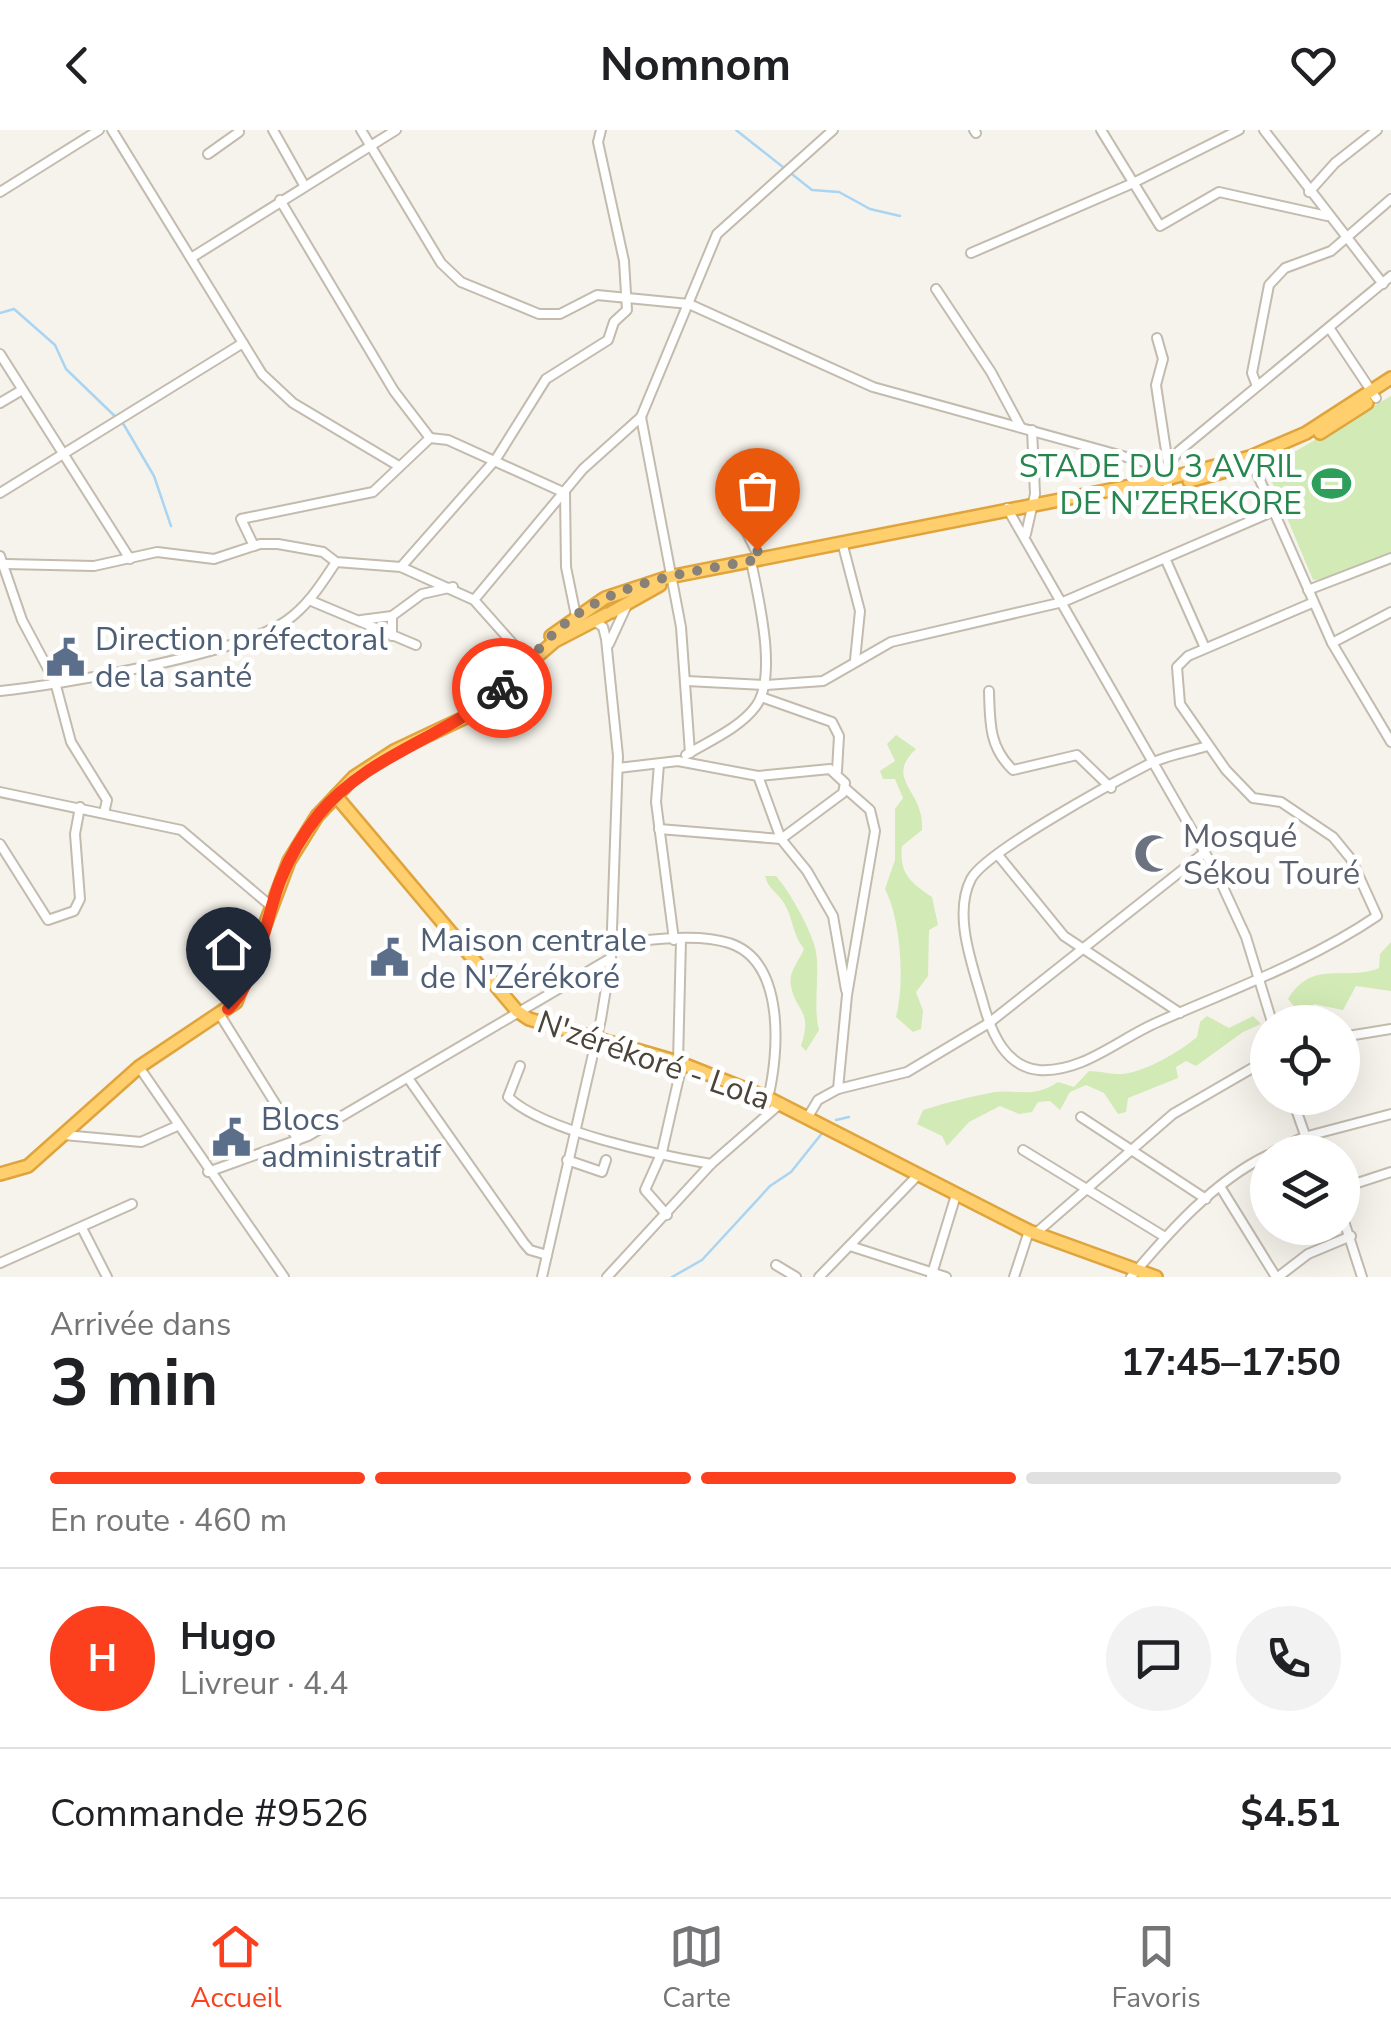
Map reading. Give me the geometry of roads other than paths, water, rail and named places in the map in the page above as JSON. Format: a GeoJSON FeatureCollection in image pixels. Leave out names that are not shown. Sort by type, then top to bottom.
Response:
{"type":"FeatureCollection","features":[{"type":"Feature","properties":{"kind":"highway"},"geometry":{"type":"LineString","coordinates":[[1374,395],[1391,378]]}},
{"type":"Feature","properties":{"kind":"highway"},"geometry":{"type":"LineString","coordinates":[[0,1174],[28,1166],[138,1067],[220,1015],[243,991],[289,861],[336,796],[354,778],[394,751],[466,717],[603,599],[670,580],[1032,507],[1167,474],[1252,461],[1312,438],[1391,386]]}},
{"type":"Feature","properties":{"kind":"highway"},"geometry":{"type":"LineString","coordinates":[[580,619],[609,613],[670,580]]}},
{"type":"Feature","properties":{"kind":"highway"},"geometry":{"type":"LineString","coordinates":[[603,599],[614,602],[609,613]]}},
{"type":"Feature","properties":{"kind":"highway","name":"N'zérékoré - Lola"},"geometry":{"type":"LineString","coordinates":[[336,796],[517,1011],[542,1025],[680,1063],[810,1115],[956,1196],[1032,1232],[1134,1274],[1156,1277]]}},
{"type":"Feature","properties":{"kind":"street"},"geometry":{"type":"LineString","coordinates":[[0,192],[100,130]]}},
{"type":"Feature","properties":{"kind":"street"},"geometry":{"type":"LineString","coordinates":[[112,130],[269,382],[292,403],[397,465]]}},
{"type":"Feature","properties":{"kind":"street"},"geometry":{"type":"LineString","coordinates":[[273,130],[304,185]]}},
{"type":"Feature","properties":{"kind":"street"},"geometry":{"type":"LineString","coordinates":[[361,130],[441,263],[460,282],[539,314],[560,314],[597,295],[689,304],[873,387],[1020,426],[1167,474]]}},
{"type":"Feature","properties":{"kind":"street"},"geometry":{"type":"LineString","coordinates":[[192,258],[396,130]]}},
{"type":"Feature","properties":{"kind":"street"},"geometry":{"type":"LineString","coordinates":[[401,566],[496,459],[546,379],[608,340],[630,298],[606,190],[598,142],[601,130]]}},
{"type":"Feature","properties":{"kind":"street"},"geometry":{"type":"LineString","coordinates":[[474,600],[583,468],[641,417],[717,234],[833,130]]}},
{"type":"Feature","properties":{"kind":"street"},"geometry":{"type":"LineString","coordinates":[[1101,130],[1160,226],[1219,192],[1328,216]]}},
{"type":"Feature","properties":{"kind":"street"},"geometry":{"type":"LineString","coordinates":[[971,252],[1131,184],[1239,130]]}},
{"type":"Feature","properties":{"kind":"street"},"geometry":{"type":"LineString","coordinates":[[1264,130],[1383,284]]}},
{"type":"Feature","properties":{"kind":"street"},"geometry":{"type":"LineString","coordinates":[[1310,192],[1335,163],[1377,130]]}},
{"type":"Feature","properties":{"kind":"street"},"geometry":{"type":"LineString","coordinates":[[208,154],[240,131]]}},
{"type":"Feature","properties":{"kind":"street"},"geometry":{"type":"LineString","coordinates":[[1257,386],[1252,372],[1269,285],[1285,268],[1323,256],[1391,199]]}},
{"type":"Feature","properties":{"kind":"street"},"geometry":{"type":"LineString","coordinates":[[280,200],[394,391],[430,438]]}},
{"type":"Feature","properties":{"kind":"street"},"geometry":{"type":"LineString","coordinates":[[1167,474],[1257,386],[1391,276]]}},
{"type":"Feature","properties":{"kind":"street"},"geometry":{"type":"LineString","coordinates":[[936,290],[991,372],[1020,426]]}},
{"type":"Feature","properties":{"kind":"street"},"geometry":{"type":"LineString","coordinates":[[1330,329],[1374,395]]}},
{"type":"Feature","properties":{"kind":"street"},"geometry":{"type":"LineString","coordinates":[[1157,338],[1163,359],[1156,384],[1167,474]]}},
{"type":"Feature","properties":{"kind":"street"},"geometry":{"type":"LineString","coordinates":[[0,493],[243,343]]}},
{"type":"Feature","properties":{"kind":"street"},"geometry":{"type":"LineString","coordinates":[[0,354],[130,558]]}},
{"type":"Feature","properties":{"kind":"street"},"geometry":{"type":"LineString","coordinates":[[0,403],[22,390]]}},
{"type":"Feature","properties":{"kind":"street"},"geometry":{"type":"LineString","coordinates":[[641,417],[686,680],[690,753]]}},
{"type":"Feature","properties":{"kind":"street"},"geometry":{"type":"LineString","coordinates":[[1026,536],[1032,507],[1032,430]]}},
{"type":"Feature","properties":{"kind":"street"},"geometry":{"type":"LineString","coordinates":[[254,546],[241,519],[373,492],[397,465],[430,438],[448,440],[496,459],[565,493]]}},
{"type":"Feature","properties":{"kind":"street"},"geometry":{"type":"LineString","coordinates":[[1252,461],[1332,644],[1391,742]]}},
{"type":"Feature","properties":{"kind":"street"},"geometry":{"type":"LineString","coordinates":[[678,761],[746,717],[766,686],[754,563],[724,488]]}},
{"type":"Feature","properties":{"kind":"street"},"geometry":{"type":"LineString","coordinates":[[545,1276],[611,958],[618,768],[608,648],[603,628],[580,619],[566,566],[565,493]]}},
{"type":"Feature","properties":{"kind":"street"},"geometry":{"type":"LineString","coordinates":[[686,680],[766,686],[822,681],[891,642],[1063,602],[1274,510]]}},
{"type":"Feature","properties":{"kind":"street"},"geometry":{"type":"LineString","coordinates":[[1009,511],[1235,908],[1267,1005]]}},
{"type":"Feature","properties":{"kind":"street"},"geometry":{"type":"LineString","coordinates":[[104,813],[107,800],[72,742],[55,682],[13,598],[3,560],[94,566],[157,552],[230,558],[254,546],[278,544],[323,552],[336,562],[401,566],[474,600],[529,662]]}},
{"type":"Feature","properties":{"kind":"street"},"geometry":{"type":"LineString","coordinates":[[843,545],[860,610],[855,660]]}},
{"type":"Feature","properties":{"kind":"street"},"geometry":{"type":"LineString","coordinates":[[1165,558],[1205,648]]}},
{"type":"Feature","properties":{"kind":"street"},"geometry":{"type":"LineString","coordinates":[[1308,590],[1391,558]]}},
{"type":"Feature","properties":{"kind":"street"},"geometry":{"type":"LineString","coordinates":[[0,691],[252,637],[289,620],[310,600],[336,562]]}},
{"type":"Feature","properties":{"kind":"street"},"geometry":{"type":"LineString","coordinates":[[357,620],[392,616],[422,594],[454,588]]}},
{"type":"Feature","properties":{"kind":"street"},"geometry":{"type":"LineString","coordinates":[[310,600],[416,645]]}},
{"type":"Feature","properties":{"kind":"street"},"geometry":{"type":"LineString","coordinates":[[608,648],[631,600]]}},
{"type":"Feature","properties":{"kind":"street"},"geometry":{"type":"LineString","coordinates":[[1208,746],[1152,762],[998,855],[972,877],[964,910],[989,1024],[1012,1060],[1042,1070],[1082,1062],[1180,1013],[1261,981],[1377,916],[1342,847],[1281,802],[1253,798],[1208,746],[1180,704],[1176,679],[1182,660],[1312,603]]}},
{"type":"Feature","properties":{"kind":"street"},"geometry":{"type":"LineString","coordinates":[[1332,644],[1391,612]]}},
{"type":"Feature","properties":{"kind":"street"},"geometry":{"type":"LineString","coordinates":[[392,616],[392,636]]}},
{"type":"Feature","properties":{"kind":"street"},"geometry":{"type":"LineString","coordinates":[[989,691],[990,733],[996,752],[1012,770],[1077,755],[1111,788]]}},
{"type":"Feature","properties":{"kind":"street"},"geometry":{"type":"LineString","coordinates":[[760,698],[832,722],[839,736],[837,771],[845,788],[865,804],[875,824],[847,995],[838,1089]]}},
{"type":"Feature","properties":{"kind":"street"},"geometry":{"type":"LineString","coordinates":[[618,768],[678,761],[758,776],[837,771]]}},
{"type":"Feature","properties":{"kind":"street"},"geometry":{"type":"LineString","coordinates":[[659,764],[658,828],[677,940],[680,1063],[662,1152],[644,1190],[668,1215]]}},
{"type":"Feature","properties":{"kind":"street"},"geometry":{"type":"LineString","coordinates":[[758,776],[780,839],[807,871],[833,916],[847,995]]}},
{"type":"Feature","properties":{"kind":"street"},"geometry":{"type":"LineString","coordinates":[[658,828],[780,839],[845,788]]}},
{"type":"Feature","properties":{"kind":"street"},"geometry":{"type":"LineString","coordinates":[[0,792],[181,830],[272,906]]}},
{"type":"Feature","properties":{"kind":"street"},"geometry":{"type":"LineString","coordinates":[[0,844],[37,908],[48,920],[60,918],[74,911],[80,899],[76,834],[80,806]]}},
{"type":"Feature","properties":{"kind":"street"},"geometry":{"type":"LineString","coordinates":[[810,1115],[818,1100],[838,1089],[908,1072],[989,1024],[1205,852]]}},
{"type":"Feature","properties":{"kind":"street"},"geometry":{"type":"LineString","coordinates":[[998,855],[1031,901],[1084,952],[1180,1013]]}},
{"type":"Feature","properties":{"kind":"street"},"geometry":{"type":"LineString","coordinates":[[612,943],[726,942],[750,956],[776,1014],[778,1057],[768,1098]]}},
{"type":"Feature","properties":{"kind":"street"},"geometry":{"type":"LineString","coordinates":[[208,1172],[298,1140],[611,958]]}},
{"type":"Feature","properties":{"kind":"street"},"geometry":{"type":"LineString","coordinates":[[220,1015],[298,1140]]}},
{"type":"Feature","properties":{"kind":"street"},"geometry":{"type":"LineString","coordinates":[[1360,1033],[1391,1028]]}},
{"type":"Feature","properties":{"kind":"street"},"geometry":{"type":"LineString","coordinates":[[520,1066],[508,1096],[537,1116],[575,1130],[711,1164]]}},
{"type":"Feature","properties":{"kind":"street"},"geometry":{"type":"LineString","coordinates":[[138,1067],[284,1277]]}},
{"type":"Feature","properties":{"kind":"street"},"geometry":{"type":"LineString","coordinates":[[1014,1277],[1032,1232],[1130,1149],[1204,1094],[1250,1069]]}},
{"type":"Feature","properties":{"kind":"street"},"geometry":{"type":"LineString","coordinates":[[408,1078],[524,1243],[530,1250],[547,1254]]}},
{"type":"Feature","properties":{"kind":"street"},"geometry":{"type":"LineString","coordinates":[[606,1277],[668,1215],[711,1164],[781,1103]]}},
{"type":"Feature","properties":{"kind":"street"},"geometry":{"type":"LineString","coordinates":[[1312,1135],[1391,1114]]}},
{"type":"Feature","properties":{"kind":"street"},"geometry":{"type":"LineString","coordinates":[[1081,1117],[1206,1199]]}},
{"type":"Feature","properties":{"kind":"street"},"geometry":{"type":"LineString","coordinates":[[64,1135],[141,1142],[176,1126]]}},
{"type":"Feature","properties":{"kind":"street"},"geometry":{"type":"LineString","coordinates":[[1022,1150],[1165,1237]]}},
{"type":"Feature","properties":{"kind":"street"},"geometry":{"type":"LineString","coordinates":[[568,1160],[602,1172],[606,1160]]}},
{"type":"Feature","properties":{"kind":"street"},"geometry":{"type":"LineString","coordinates":[[1134,1274],[1165,1237],[1206,1199],[1250,1168]]}},
{"type":"Feature","properties":{"kind":"street"},"geometry":{"type":"LineString","coordinates":[[1360,1182],[1391,1172]]}},
{"type":"Feature","properties":{"kind":"street"},"geometry":{"type":"LineString","coordinates":[[819,1277],[918,1175]]}},
{"type":"Feature","properties":{"kind":"street"},"geometry":{"type":"LineString","coordinates":[[1221,1188],[1277,1277],[1308,1254],[1329,1245]]}},
{"type":"Feature","properties":{"kind":"street"},"geometry":{"type":"LineString","coordinates":[[932,1274],[956,1196]]}},
{"type":"Feature","properties":{"kind":"street"},"geometry":{"type":"LineString","coordinates":[[0,1264],[83,1230],[132,1204]]}},
{"type":"Feature","properties":{"kind":"street"},"geometry":{"type":"LineString","coordinates":[[83,1230],[107,1277]]}},
{"type":"Feature","properties":{"kind":"street"},"geometry":{"type":"LineString","coordinates":[[1353,1245],[1362,1277]]}},
{"type":"Feature","properties":{"kind":"street"},"geometry":{"type":"LineString","coordinates":[[850,1246],[946,1277]]}},
{"type":"Feature","properties":{"kind":"street"},"geometry":{"type":"LineString","coordinates":[[776,1265],[796,1277]]}},
{"type":"Feature","properties":{"kind":"waterway"},"geometry":{"type":"LineString","coordinates":[[736,130],[812,190],[839,192],[870,209],[900,216]]}},
{"type":"Feature","properties":{"kind":"waterway"},"geometry":{"type":"LineString","coordinates":[[0,313],[14,309],[55,345],[66,369],[124,425],[154,476],[171,526]]}},
{"type":"Feature","properties":{"kind":"waterway"},"geometry":{"type":"LineString","coordinates":[[836,1120],[849,1117]]}},
{"type":"Feature","properties":{"kind":"waterway"},"geometry":{"type":"LineString","coordinates":[[672,1277],[702,1260],[770,1186],[791,1172],[823,1132]]}},
{"type":"Feature","properties":{"kind":"place","name":"STADE DU 3 AVRIL DE N'ZEREKORE"},"geometry":{"type":"Point","coordinates":[1332,484]}},
{"type":"Feature","properties":{"kind":"place","name":"Direction préfectoral de la santé"},"geometry":{"type":"Point","coordinates":[65,657]}},
{"type":"Feature","properties":{"kind":"place","name":"Mosqué Sékou Touré"},"geometry":{"type":"Point","coordinates":[1153,854]}},
{"type":"Feature","properties":{"kind":"place","name":"Maison centrale de N'Zérékoré"},"geometry":{"type":"Point","coordinates":[390,958]}},
{"type":"Feature","properties":{"kind":"place","name":"Blocs administratif"},"geometry":{"type":"Point","coordinates":[231,1137]}}]}
